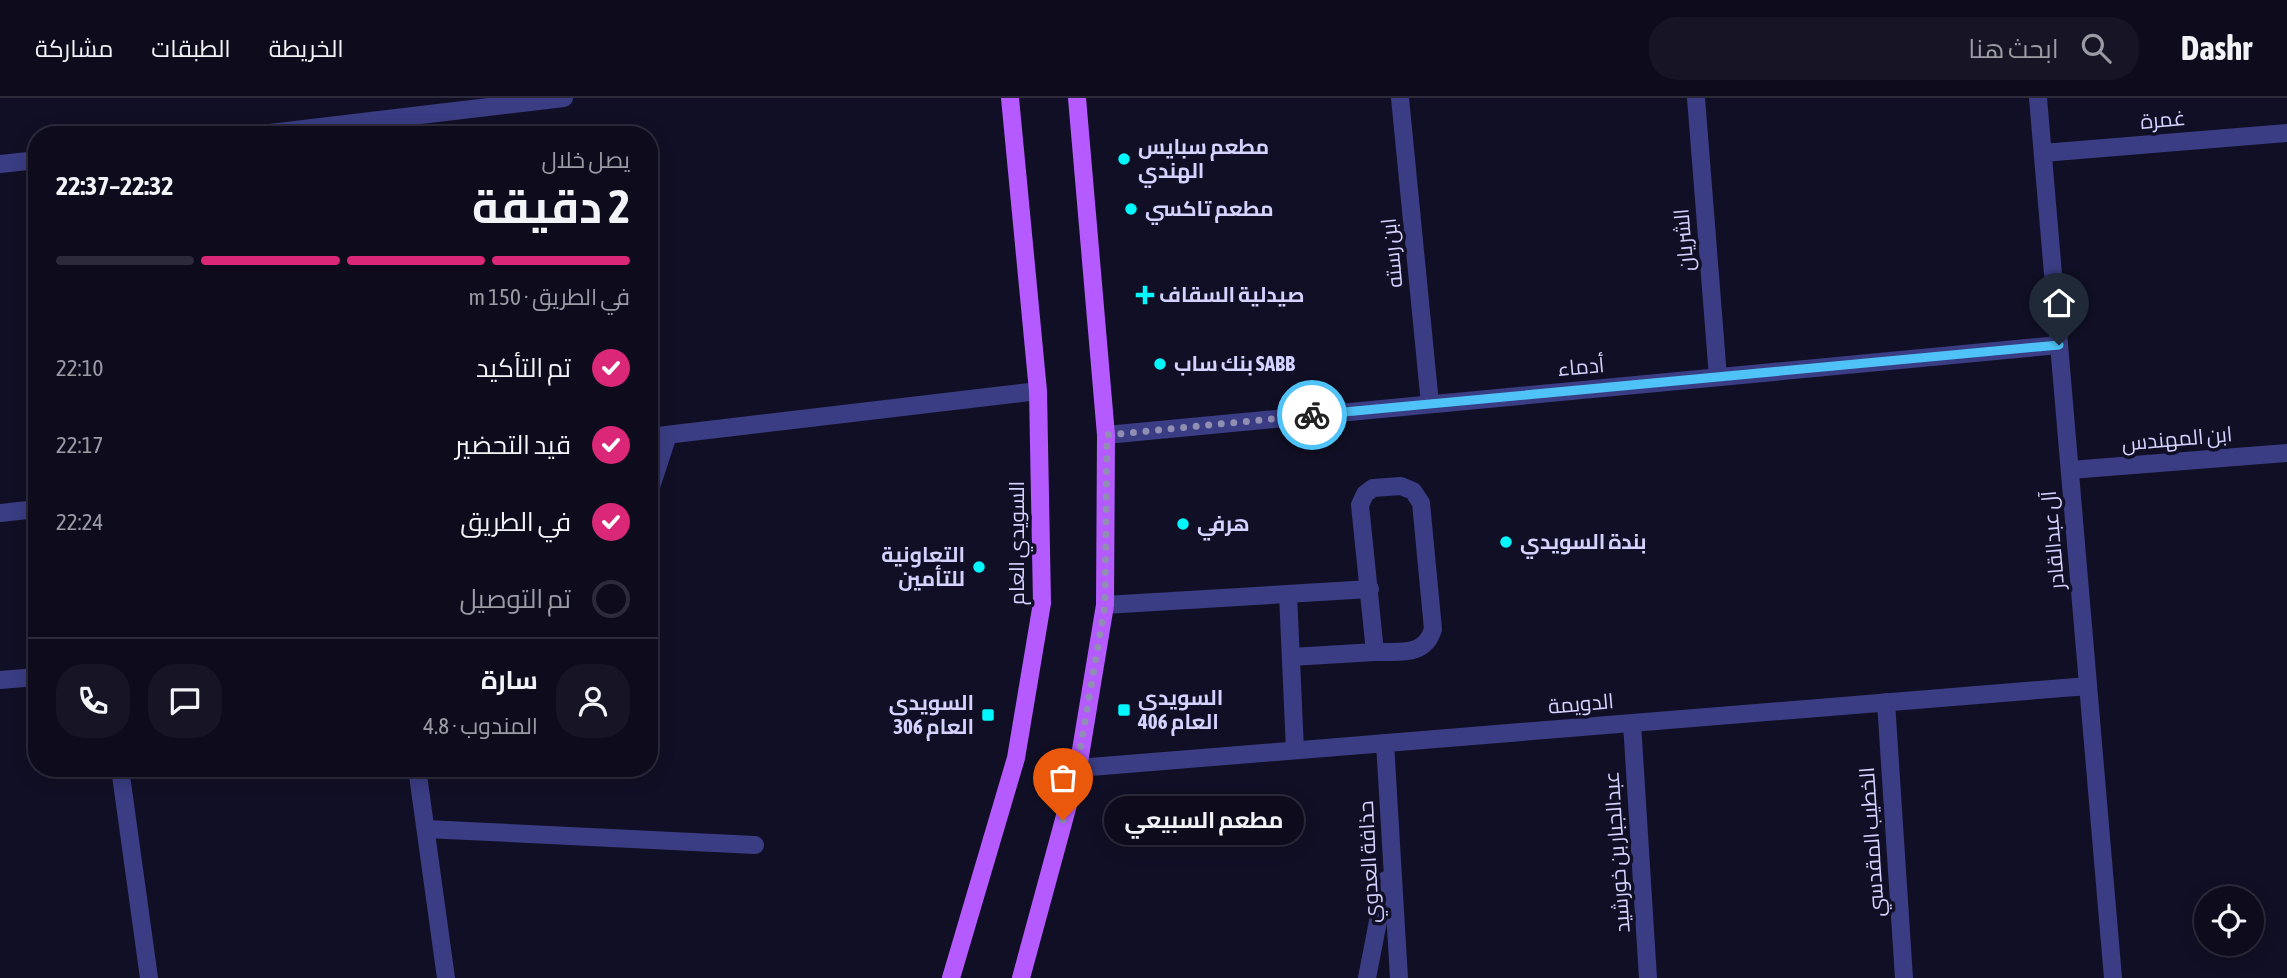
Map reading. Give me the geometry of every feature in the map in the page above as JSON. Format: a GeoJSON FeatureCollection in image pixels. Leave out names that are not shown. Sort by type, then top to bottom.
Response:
{"type":"FeatureCollection","features":[{"type":"Feature","properties":{"kind":"main road","name":"السويدي العام"},"geometry":{"type":"LineString","coordinates":[[951,978],[1016,758],[1042,603],[1038,391],[1010,98]]}},
{"type":"Feature","properties":{"kind":"main road"},"geometry":{"type":"LineString","coordinates":[[1021,978],[1077,768],[1105,605],[1107,435],[1077,98]]}},
{"type":"Feature","properties":{"kind":"street"},"geometry":{"type":"LineString","coordinates":[[348,126],[564,98]]}},
{"type":"Feature","properties":{"kind":"street","name":"ابن رسته"},"geometry":{"type":"LineString","coordinates":[[1400,98],[1430,404]]}},
{"type":"Feature","properties":{"kind":"street","name":"الشريان"},"geometry":{"type":"LineString","coordinates":[[1696,98],[1718,377]]}},
{"type":"Feature","properties":{"kind":"street","name":"آل عبدالقادر"},"geometry":{"type":"LineString","coordinates":[[2038,98],[2113,978]]}},
{"type":"Feature","properties":{"kind":"street","name":"غمرة"},"geometry":{"type":"LineString","coordinates":[[2043,153],[2287,133]]}},
{"type":"Feature","properties":{"kind":"street"},"geometry":{"type":"LineString","coordinates":[[0,164],[28,161]]}},
{"type":"Feature","properties":{"kind":"street","name":"أدماء"},"geometry":{"type":"LineString","coordinates":[[1107,435],[2059,345]]}},
{"type":"Feature","properties":{"kind":"street"},"geometry":{"type":"LineString","coordinates":[[658,436],[1038,391]]}},
{"type":"Feature","properties":{"kind":"street"},"geometry":{"type":"LineString","coordinates":[[658,466],[668,435]]}},
{"type":"Feature","properties":{"kind":"street","name":"ابن المهندس"},"geometry":{"type":"LineString","coordinates":[[2070,470],[2287,453]]}},
{"type":"Feature","properties":{"kind":"street"},"geometry":{"type":"LineString","coordinates":[[1291,657],[1419,650],[1429,642],[1433,629],[1421,503],[1413,491],[1401,486],[1373,488],[1365,494],[1360,505],[1375,652]]}},
{"type":"Feature","properties":{"kind":"street"},"geometry":{"type":"LineString","coordinates":[[0,513],[28,510]]}},
{"type":"Feature","properties":{"kind":"street"},"geometry":{"type":"LineString","coordinates":[[1105,605],[1370,589]]}},
{"type":"Feature","properties":{"kind":"street"},"geometry":{"type":"LineString","coordinates":[[1288,594],[1295,750]]}},
{"type":"Feature","properties":{"kind":"street"},"geometry":{"type":"LineString","coordinates":[[0,680],[28,678]]}},
{"type":"Feature","properties":{"kind":"street","name":"الدويمة"},"geometry":{"type":"LineString","coordinates":[[1077,768],[2088,686]]}},
{"type":"Feature","properties":{"kind":"street","name":"الخطيب المقدسي"},"geometry":{"type":"LineString","coordinates":[[1886,702],[1904,978]]}},
{"type":"Feature","properties":{"kind":"street","name":"عبدالجبار بن خورشيد"},"geometry":{"type":"LineString","coordinates":[[1632,723],[1648,978]]}},
{"type":"Feature","properties":{"kind":"street","name":"حذافة العدوي"},"geometry":{"type":"LineString","coordinates":[[1385,743],[1399,978]]}},
{"type":"Feature","properties":{"kind":"street"},"geometry":{"type":"LineString","coordinates":[[121,777],[149,978]]}},
{"type":"Feature","properties":{"kind":"street"},"geometry":{"type":"LineString","coordinates":[[418,777],[446,978]]}},
{"type":"Feature","properties":{"kind":"street"},"geometry":{"type":"LineString","coordinates":[[426,829],[755,845]]}},
{"type":"Feature","properties":{"kind":"street"},"geometry":{"type":"LineString","coordinates":[[1367,978],[1391,853]]}},
{"type":"Feature","properties":{"kind":"way so far"},"geometry":{"type":"LineString","coordinates":[[1063,820],[1077,768],[1105,605],[1107,435],[1312,415]]}},
{"type":"Feature","properties":{"kind":"place","name":"مطعم سبايس الهندي"},"geometry":{"type":"Point","coordinates":[1124,159]}},
{"type":"Feature","properties":{"kind":"place","name":"مطعم تاكسي"},"geometry":{"type":"Point","coordinates":[1131,209]}},
{"type":"Feature","properties":{"kind":"place","name":"صيدلية السقاف"},"geometry":{"type":"Point","coordinates":[1145,295]}},
{"type":"Feature","properties":{"kind":"place","name":"بنك ساب SABB"},"geometry":{"type":"Point","coordinates":[1160,364]}},
{"type":"Feature","properties":{"kind":"place","name":"هرفي"},"geometry":{"type":"Point","coordinates":[1183,524]}},
{"type":"Feature","properties":{"kind":"place","name":"بندة السويدي"},"geometry":{"type":"Point","coordinates":[1506,542]}},
{"type":"Feature","properties":{"kind":"place","name":"التعاونية للتأمين"},"geometry":{"type":"Point","coordinates":[979,567]}},
{"type":"Feature","properties":{"kind":"place","name":"السويدي العام 406"},"geometry":{"type":"Point","coordinates":[1124,710]}},
{"type":"Feature","properties":{"kind":"place","name":"السويدي العام 306"},"geometry":{"type":"Point","coordinates":[988,715]}},
{"type":"Feature","properties":{"kind":"place","name":"مطعم السبيعي"},"geometry":{"type":"Point","coordinates":[1063,820]}},
{"type":"Feature","properties":{"kind":"route"},"geometry":{"type":"LineString","coordinates":[[1312,415],[2059,345]]}}]}
